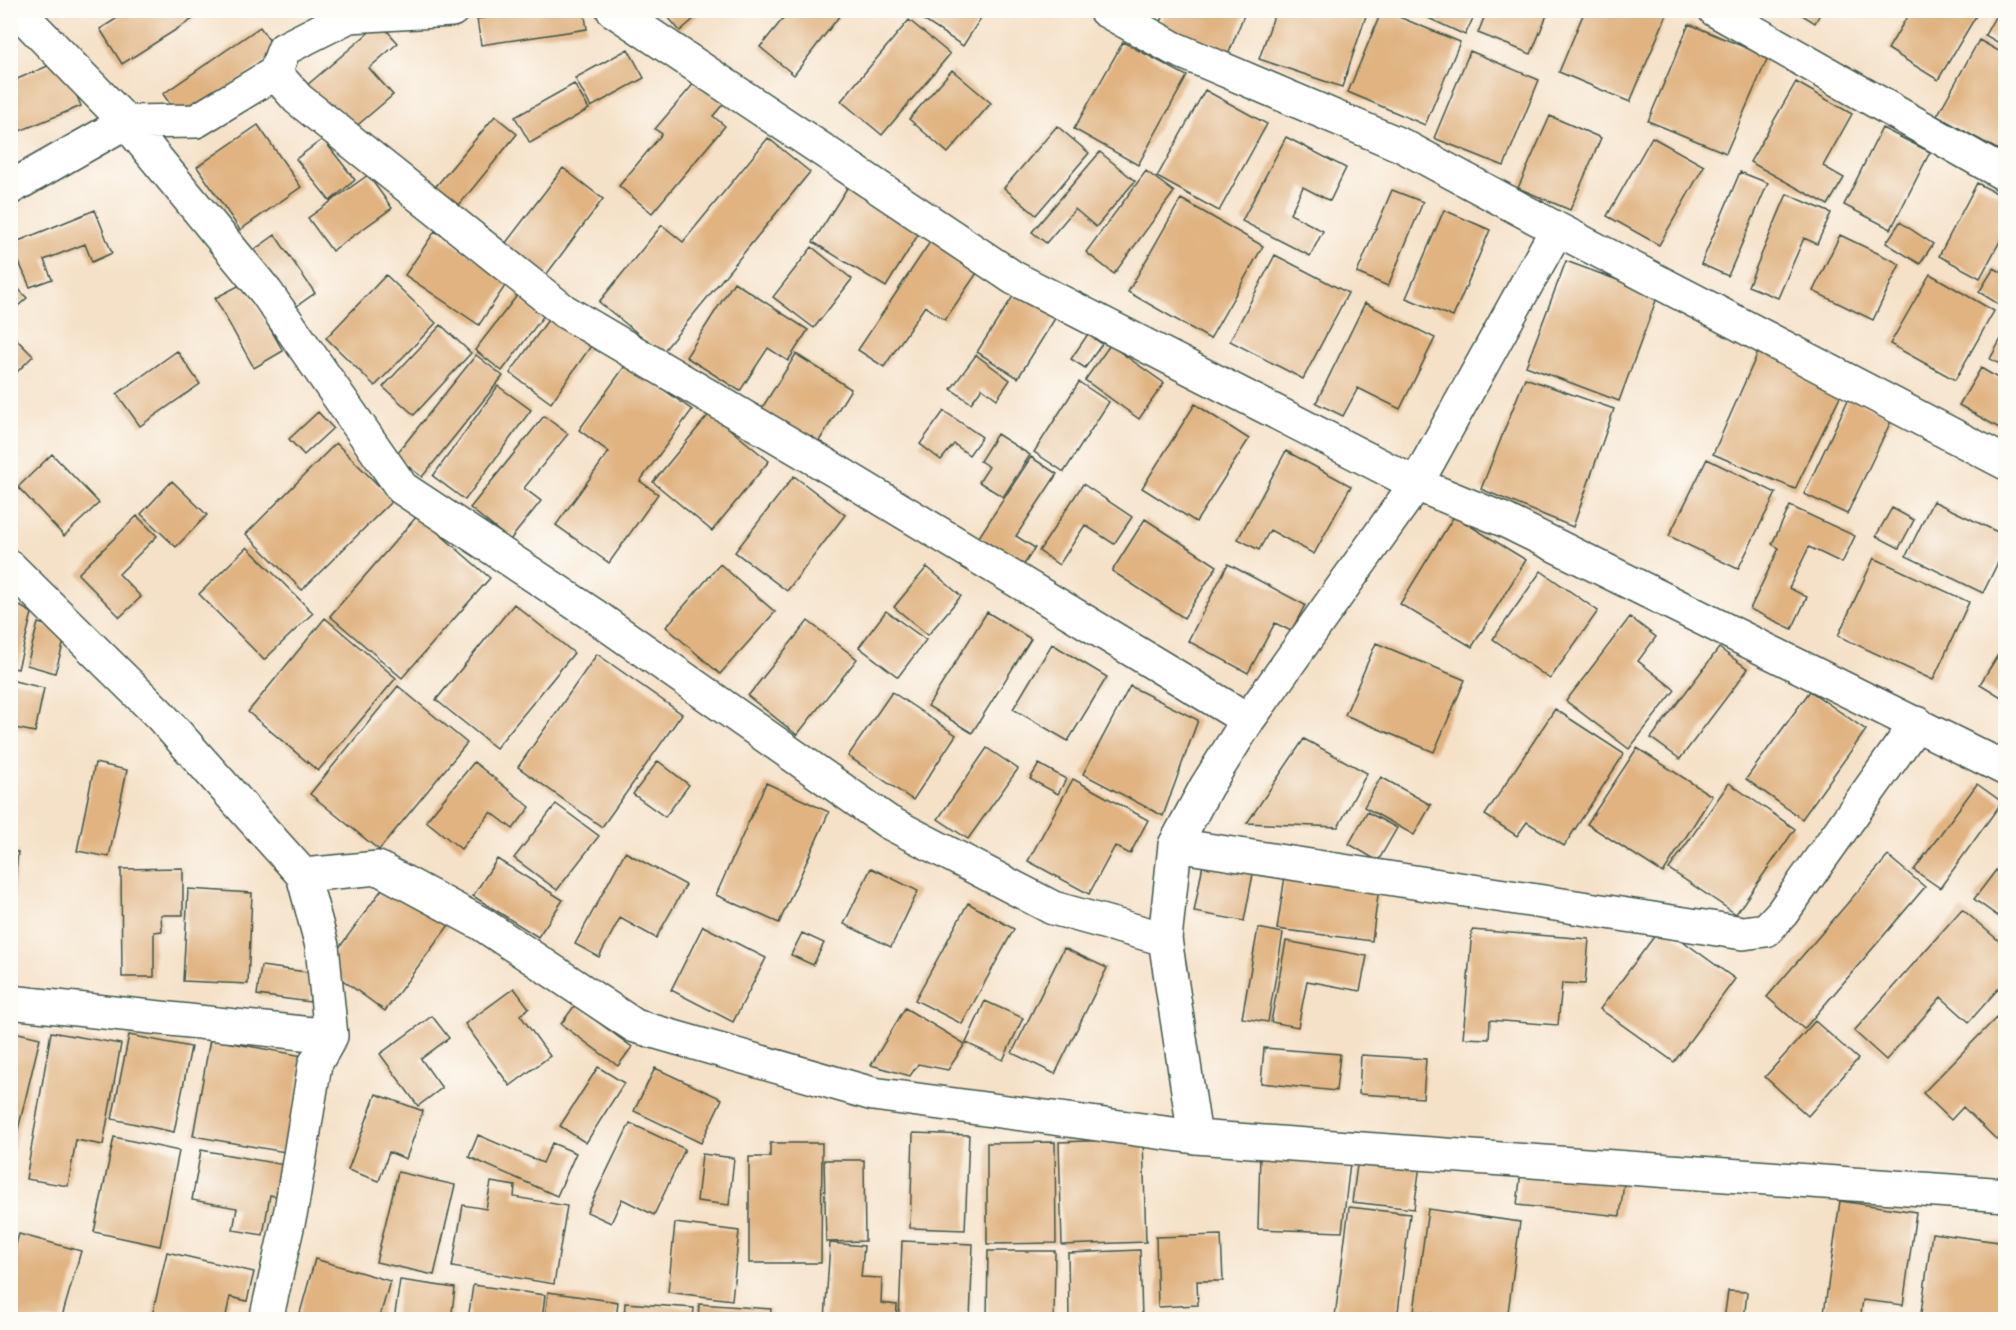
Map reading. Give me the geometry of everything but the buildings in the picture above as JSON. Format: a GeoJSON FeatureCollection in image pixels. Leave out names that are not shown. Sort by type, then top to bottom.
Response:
{"type":"FeatureCollection","features":[{"type":"Feature","properties":{"kind":"street"},"geometry":{"type":"LineString","coordinates":[[17,10],[126,122],[266,292],[402,488],[595,616],[888,822],[1053,908],[1165,939]]}},
{"type":"Feature","properties":{"kind":"street"},"geometry":{"type":"LineString","coordinates":[[10,188],[126,122],[196,121],[276,73],[285,50],[349,16],[452,10]]}},
{"type":"Feature","properties":{"kind":"street"},"geometry":{"type":"LineString","coordinates":[[613,10],[1014,278],[1416,484],[1504,520],[2006,769]]}},
{"type":"Feature","properties":{"kind":"street"},"geometry":{"type":"LineString","coordinates":[[1106,10],[1173,48],[1402,146],[2006,463]]}},
{"type":"Feature","properties":{"kind":"street"},"geometry":{"type":"LineString","coordinates":[[1714,10],[2006,175]]}},
{"type":"Feature","properties":{"kind":"street"},"geometry":{"type":"LineString","coordinates":[[276,73],[298,99],[564,311],[841,474],[1248,720]]}},
{"type":"Feature","properties":{"kind":"street"},"geometry":{"type":"LineString","coordinates":[[1195,1137],[1165,939],[1175,845],[1206,787],[1248,720],[1416,484],[1557,229]]}},
{"type":"Feature","properties":{"kind":"street"},"geometry":{"type":"LineString","coordinates":[[10,567],[159,714],[303,875],[322,946],[332,1036],[315,1064],[291,1210],[266,1320]]}},
{"type":"Feature","properties":{"kind":"street"},"geometry":{"type":"LineString","coordinates":[[1175,845],[1743,933],[1766,930],[1782,913],[1917,723]]}},
{"type":"Feature","properties":{"kind":"street"},"geometry":{"type":"LineString","coordinates":[[303,875],[378,868],[482,924],[635,1026],[873,1094],[1195,1137],[2006,1195]]}},
{"type":"Feature","properties":{"kind":"street"},"geometry":{"type":"LineString","coordinates":[[10,1002],[332,1036]]}}]}
